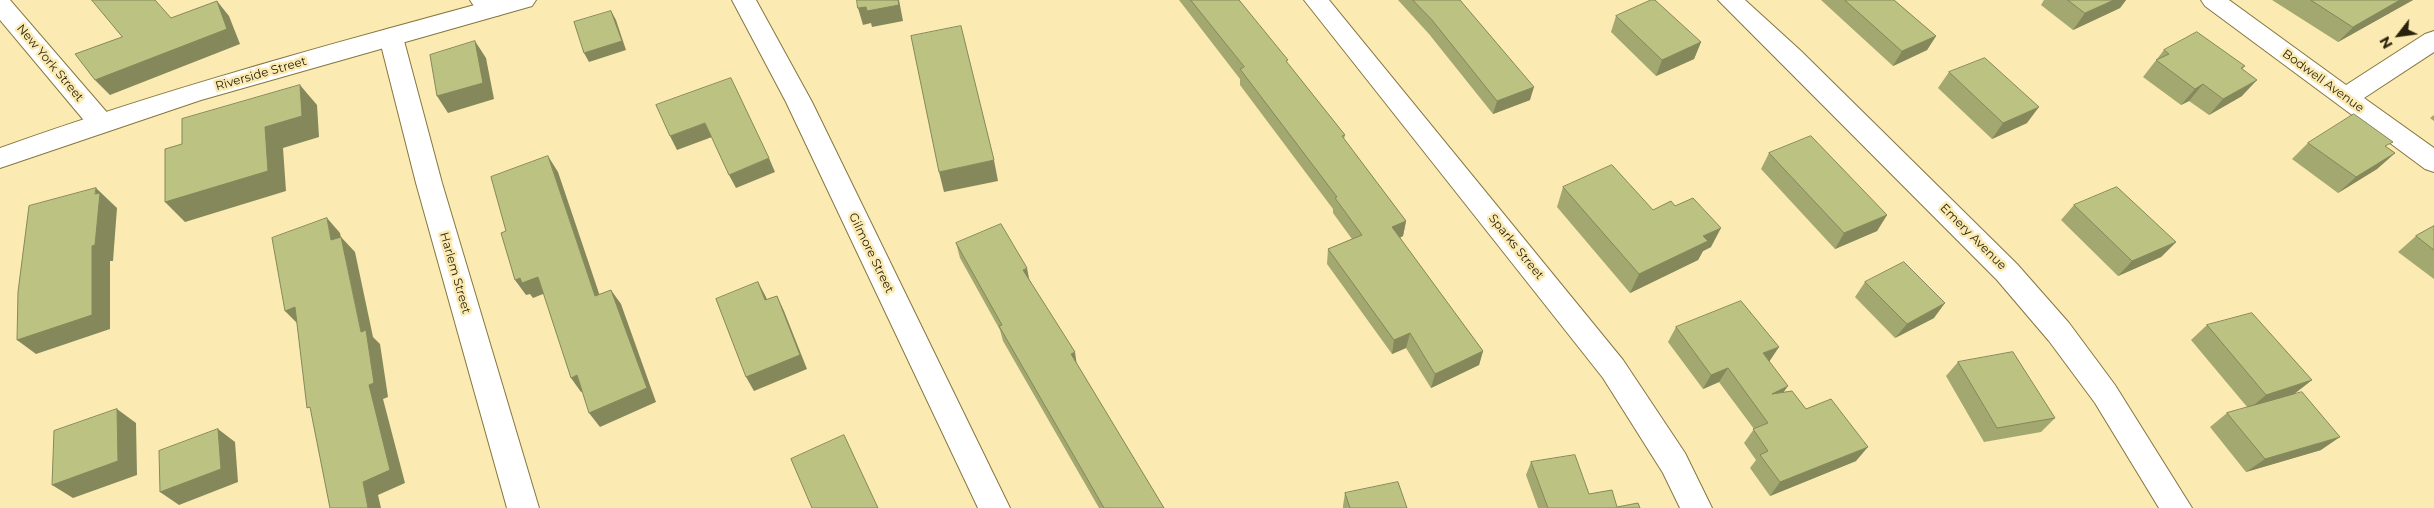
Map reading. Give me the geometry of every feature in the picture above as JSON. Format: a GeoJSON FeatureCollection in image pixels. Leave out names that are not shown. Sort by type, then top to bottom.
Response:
{"type":"FeatureCollection","features":[{"type":"Feature","properties":{"kind":"street","name":"Riverside Street"},"geometry":{"type":"LineString","coordinates":[[0,158],[101,123],[392,37],[487,4],[524,0]]}},
{"type":"Feature","properties":{"kind":"street","name":"Gilmore Street"},"geometry":{"type":"LineString","coordinates":[[744,0],[799,102],[994,508]]}},
{"type":"Feature","properties":{"kind":"street","name":"Sparks Street"},"geometry":{"type":"LineString","coordinates":[[1316,0],[1613,369],[1674,464],[1696,508]]}},
{"type":"Feature","properties":{"kind":"street","name":"Emery Avenue"},"geometry":{"type":"LineString","coordinates":[[1730,0],[1792,57],[2008,272],[2059,332],[2105,394],[2176,508]]}},
{"type":"Feature","properties":{"kind":"street","name":"Bodwell Avenue"},"geometry":{"type":"LineString","coordinates":[[2213,0],[2434,162]]}},
{"type":"Feature","properties":{"kind":"street","name":"New York Street"},"geometry":{"type":"LineString","coordinates":[[0,4],[101,123]]}},
{"type":"Feature","properties":{"kind":"street","name":"Harlem Street"},"geometry":{"type":"LineString","coordinates":[[392,37],[429,183],[523,508]]}},
{"type":"Feature","properties":{"kind":"street"},"geometry":{"type":"LineString","coordinates":[[2346,97],[2434,40]]}},
{"type":"Feature","properties":{"kind":"building"},"geometry":{"type":"Polygon","coordinates":[[[92,0],[155,0],[171,18],[217,1],[227,29],[95,80],[75,54],[122,37],[92,0]]]}},
{"type":"Feature","properties":{"kind":"building"},"geometry":{"type":"Polygon","coordinates":[[[857,0],[898,0],[899,5],[867,11],[866,7],[858,8],[857,0]]]}},
{"type":"Feature","properties":{"kind":"building"},"geometry":{"type":"Polygon","coordinates":[[[1191,0],[1239,0],[1345,135],[1342,136],[1406,221],[1392,227],[1483,351],[1435,374],[1410,333],[1394,340],[1328,249],[1362,235],[1335,198],[1337,197],[1240,69],[1244,67],[1191,0]]]}},
{"type":"Feature","properties":{"kind":"building"},"geometry":{"type":"Polygon","coordinates":[[[1413,0],[1460,0],[1534,87],[1497,101],[1432,20],[1413,0]]]}},
{"type":"Feature","properties":{"kind":"building"},"geometry":{"type":"Polygon","coordinates":[[[1651,0],[1655,0],[1701,42],[1662,60],[1616,16],[1651,0]]]}},
{"type":"Feature","properties":{"kind":"building"},"geometry":{"type":"Polygon","coordinates":[[[1845,0],[1894,0],[1936,36],[1902,51],[1845,0]]]}},
{"type":"Feature","properties":{"kind":"building"},"geometry":{"type":"Polygon","coordinates":[[[2068,0],[2114,0],[2085,13],[2068,0]]]}},
{"type":"Feature","properties":{"kind":"building"},"geometry":{"type":"Polygon","coordinates":[[[2311,0],[2400,0],[2353,27],[2311,0]]]}},
{"type":"Feature","properties":{"kind":"building"},"geometry":{"type":"Polygon","coordinates":[[[611,11],[622,41],[584,53],[574,22],[611,11]]]}},
{"type":"Feature","properties":{"kind":"building"},"geometry":{"type":"Polygon","coordinates":[[[961,26],[994,160],[939,172],[911,36],[961,26]]]}},
{"type":"Feature","properties":{"kind":"building"},"geometry":{"type":"Polygon","coordinates":[[[2197,32],[2245,66],[2241,68],[2257,80],[2223,99],[2203,84],[2195,89],[2156,60],[2169,54],[2164,50],[2197,32]]]}},
{"type":"Feature","properties":{"kind":"building"},"geometry":{"type":"Polygon","coordinates":[[[475,41],[483,83],[437,96],[430,55],[475,41]]]}},
{"type":"Feature","properties":{"kind":"building"},"geometry":{"type":"Polygon","coordinates":[[[1985,58],[2039,107],[2003,123],[1949,72],[1985,58]]]}},
{"type":"Feature","properties":{"kind":"building"},"geometry":{"type":"Polygon","coordinates":[[[731,78],[769,158],[729,175],[705,123],[670,136],[656,105],[731,78]]]}},
{"type":"Feature","properties":{"kind":"building"},"geometry":{"type":"Polygon","coordinates":[[[300,85],[302,116],[265,127],[268,171],[165,202],[165,149],[182,144],[182,119],[300,85]]]}},
{"type":"Feature","properties":{"kind":"building"},"geometry":{"type":"Polygon","coordinates":[[[2354,114],[2393,142],[2385,146],[2395,153],[2356,177],[2308,143],[2354,114]]]}},
{"type":"Feature","properties":{"kind":"building"},"geometry":{"type":"Polygon","coordinates":[[[1811,136],[1887,215],[1844,233],[1769,153],[1811,136]]]}},
{"type":"Feature","properties":{"kind":"building"},"geometry":{"type":"Polygon","coordinates":[[[548,156],[595,296],[611,290],[647,388],[589,413],[577,375],[571,378],[538,277],[522,283],[520,278],[515,280],[501,233],[506,231],[491,177],[548,156]]]}},
{"type":"Feature","properties":{"kind":"building"},"geometry":{"type":"Polygon","coordinates":[[[1612,165],[1653,210],[1671,201],[1675,206],[1693,198],[1721,228],[1703,236],[1708,241],[1639,274],[1563,187],[1612,165]]]}},
{"type":"Feature","properties":{"kind":"building"},"geometry":{"type":"Polygon","coordinates":[[[2117,187],[2176,242],[2132,261],[2074,205],[2117,187]]]}},
{"type":"Feature","properties":{"kind":"building"},"geometry":{"type":"Polygon","coordinates":[[[96,188],[95,194],[100,193],[95,245],[92,246],[92,315],[17,340],[18,292],[29,206],[96,188]]]}},
{"type":"Feature","properties":{"kind":"building"},"geometry":{"type":"Polygon","coordinates":[[[327,218],[331,240],[341,237],[361,332],[366,330],[374,383],[369,385],[390,470],[363,482],[368,508],[330,508],[310,407],[307,408],[295,307],[285,311],[272,238],[327,218]]]}},
{"type":"Feature","properties":{"kind":"building"},"geometry":{"type":"Polygon","coordinates":[[[1001,224],[1027,268],[1023,270],[1075,352],[1071,354],[1164,508],[1104,508],[999,326],[1002,325],[956,243],[1001,224]]]}},
{"type":"Feature","properties":{"kind":"building"},"geometry":{"type":"Polygon","coordinates":[[[2434,226],[2434,250],[2416,236],[2434,226]]]}},
{"type":"Feature","properties":{"kind":"building"},"geometry":{"type":"Polygon","coordinates":[[[1904,262],[1945,303],[1907,324],[1865,282],[1904,262]]]}},
{"type":"Feature","properties":{"kind":"building"},"geometry":{"type":"Polygon","coordinates":[[[758,282],[765,300],[777,296],[800,355],[746,377],[716,299],[758,282]]]}},
{"type":"Feature","properties":{"kind":"building"},"geometry":{"type":"Polygon","coordinates":[[[1741,301],[1779,347],[1763,353],[1788,386],[1772,394],[1792,391],[1806,409],[1831,399],[1868,447],[1780,482],[1760,455],[1768,451],[1753,429],[1768,423],[1728,368],[1711,375],[1676,327],[1741,301]]]}},
{"type":"Feature","properties":{"kind":"building"},"geometry":{"type":"Polygon","coordinates":[[[2252,313],[2312,380],[2266,395],[2207,325],[2252,313]]]}},
{"type":"Feature","properties":{"kind":"building"},"geometry":{"type":"Polygon","coordinates":[[[2013,352],[2055,418],[1997,428],[1958,362],[2013,352]]]}},
{"type":"Feature","properties":{"kind":"building"},"geometry":{"type":"Polygon","coordinates":[[[2302,392],[2340,437],[2265,459],[2227,413],[2302,392]]]}},
{"type":"Feature","properties":{"kind":"building"},"geometry":{"type":"Polygon","coordinates":[[[117,409],[118,461],[52,485],[54,431],[117,409]]]}},
{"type":"Feature","properties":{"kind":"building"},"geometry":{"type":"Polygon","coordinates":[[[218,429],[221,469],[160,492],[159,451],[218,429]]]}},
{"type":"Feature","properties":{"kind":"building"},"geometry":{"type":"Polygon","coordinates":[[[844,435],[878,508],[812,508],[791,459],[844,435]]]}},
{"type":"Feature","properties":{"kind":"building"},"geometry":{"type":"Polygon","coordinates":[[[1575,455],[1589,494],[1612,490],[1617,507],[1638,503],[1640,508],[1548,508],[1531,462],[1575,455]]]}},
{"type":"Feature","properties":{"kind":"building"},"geometry":{"type":"Polygon","coordinates":[[[1398,482],[1407,508],[1350,508],[1345,493],[1398,482]]]}}]}
